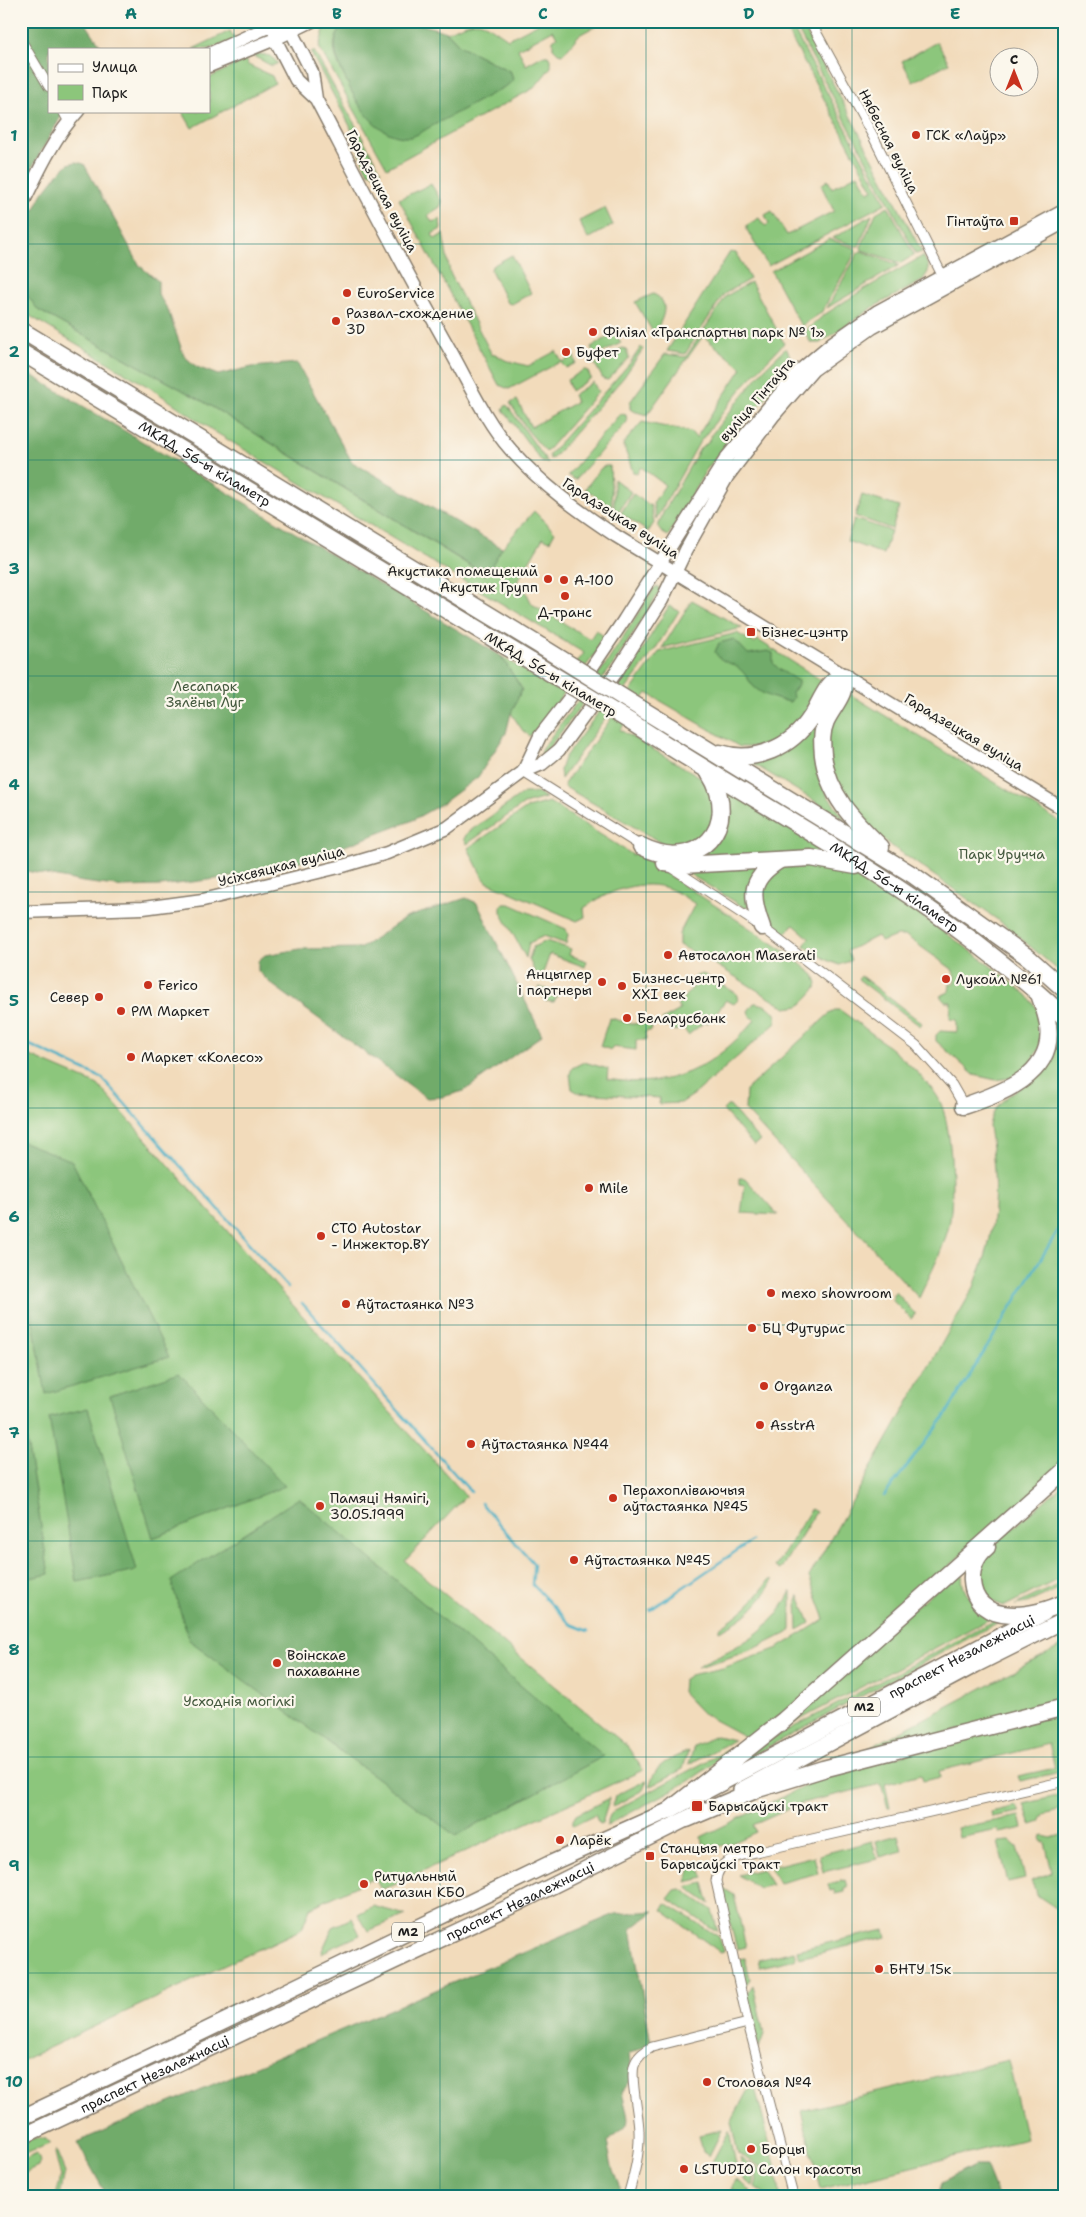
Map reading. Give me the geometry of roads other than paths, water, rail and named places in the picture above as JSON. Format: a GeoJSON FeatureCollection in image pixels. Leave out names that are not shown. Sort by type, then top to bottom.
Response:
{"type":"FeatureCollection","features":[{"type":"Feature","properties":{"kind":"highway","name":"МКАД, 56-ы кіламетр"},"geometry":{"type":"LineString","coordinates":[[23,330],[913,875],[1029,958],[1065,990]]}},
{"type":"Feature","properties":{"kind":"highway","name":"МКАД, 56-ы кіламетр"},"geometry":{"type":"LineString","coordinates":[[21,352],[871,870],[928,907],[1039,994],[1065,1018]]}},
{"type":"Feature","properties":{"kind":"highway"},"geometry":{"type":"LineString","coordinates":[[713,751],[735,756],[753,755],[770,751],[786,743],[811,718],[833,681],[844,676],[843,691],[823,730],[823,755],[828,781],[835,796],[855,822],[913,875]]}},
{"type":"Feature","properties":{"kind":"highway"},"geometry":{"type":"LineString","coordinates":[[641,846],[659,854],[674,856],[692,852],[706,844],[717,828],[721,809],[718,786],[709,773]]}},
{"type":"Feature","properties":{"kind":"highway"},"geometry":{"type":"LineString","coordinates":[[665,863],[682,865],[811,858],[871,870]]}},
{"type":"Feature","properties":{"kind":"highway"},"geometry":{"type":"LineString","coordinates":[[762,927],[753,902],[753,890],[767,868],[780,860]]}},
{"type":"Feature","properties":{"kind":"highway"},"geometry":{"type":"LineString","coordinates":[[964,1106],[1012,1086],[1036,1068],[1045,1055],[1049,1028],[1039,994]]}},
{"type":"Feature","properties":{"kind":"highway"},"geometry":{"type":"LineString","coordinates":[[670,1810],[784,1720],[1065,1470]]}},
{"type":"Feature","properties":{"kind":"highway"},"geometry":{"type":"LineString","coordinates":[[1063,1609],[1002,1615],[983,1606],[973,1589],[972,1578],[980,1553],[1065,1477]]}},
{"type":"Feature","properties":{"kind":"highway"},"geometry":{"type":"LineString","coordinates":[[687,1819],[758,1789],[823,1769],[1065,1707]]}},
{"type":"Feature","properties":{"kind":"main road"},"geometry":{"type":"LineString","coordinates":[[210,66],[275,39],[312,21]]}},
{"type":"Feature","properties":{"kind":"main road"},"geometry":{"type":"LineString","coordinates":[[278,22],[291,32]]}},
{"type":"Feature","properties":{"kind":"main road"},"geometry":{"type":"LineString","coordinates":[[275,39],[278,22]]}},
{"type":"Feature","properties":{"kind":"main road"},"geometry":{"type":"LineString","coordinates":[[210,54],[278,22]]}},
{"type":"Feature","properties":{"kind":"main road","name":"Гарадзецкая вуліца"},"geometry":{"type":"LineString","coordinates":[[291,32],[312,72],[316,99]]}},
{"type":"Feature","properties":{"kind":"main road","name":"Гарадзецкая вуліца"},"geometry":{"type":"LineString","coordinates":[[275,39],[296,80],[316,99],[430,314],[484,410],[509,448],[538,480],[567,503],[660,563],[1065,810]]}},
{"type":"Feature","properties":{"kind":"main road"},"geometry":{"type":"LineString","coordinates":[[21,207],[66,117]]}},
{"type":"Feature","properties":{"kind":"main road","name":"вуліца Гінтаўта"},"geometry":{"type":"LineString","coordinates":[[600,695],[662,600],[675,572],[727,477],[798,386],[821,364],[872,328],[945,280],[1065,210]]}},
{"type":"Feature","properties":{"kind":"main road","name":"вуліца Гінтаўта"},"geometry":{"type":"LineString","coordinates":[[524,772],[540,736],[582,682],[727,457],[798,372],[832,343],[878,311],[1065,222]]}},
{"type":"Feature","properties":{"kind":"main road","name":"Усіхсвяцкая вуліца"},"geometry":{"type":"LineString","coordinates":[[21,912],[143,908],[203,900],[343,866],[387,853],[447,828],[524,772],[542,764],[559,750],[600,695]]}},
{"type":"Feature","properties":{"kind":"main road","name":"праспект Незалежнасці"},"geometry":{"type":"LineString","coordinates":[[21,2118],[549,1864],[670,1810],[1063,1609]]}},
{"type":"Feature","properties":{"kind":"main road","name":"праспект Незалежнасці"},"geometry":{"type":"LineString","coordinates":[[21,2137],[513,1905],[687,1819],[975,1665],[1063,1609]]}},
{"type":"Feature","properties":{"kind":"street","name":"Нябесная вуліца"},"geometry":{"type":"LineString","coordinates":[[810,21],[874,138],[945,280]]}},
{"type":"Feature","properties":{"kind":"street"},"geometry":{"type":"LineString","coordinates":[[21,40],[48,85]]}},
{"type":"Feature","properties":{"kind":"street"},"geometry":{"type":"LineString","coordinates":[[524,772],[641,846],[762,927],[916,1045],[952,1085],[964,1106]]}},
{"type":"Feature","properties":{"kind":"street"},"geometry":{"type":"LineString","coordinates":[[793,2196],[748,2023],[716,1880],[719,1869],[724,1863],[760,1852],[1065,1781]]}},
{"type":"Feature","properties":{"kind":"street"},"geometry":{"type":"LineString","coordinates":[[628,2196],[636,2166],[639,2132],[633,2070],[642,2052],[652,2047],[748,2023]]}},
{"type":"Feature","properties":{"kind":"waterway"},"geometry":{"type":"LineString","coordinates":[[21,1041],[102,1078],[288,1287]]}},
{"type":"Feature","properties":{"kind":"waterway"},"geometry":{"type":"LineString","coordinates":[[884,1496],[945,1416],[1065,1219]]}},
{"type":"Feature","properties":{"kind":"waterway"},"geometry":{"type":"LineString","coordinates":[[302,1303],[471,1492]]}},
{"type":"Feature","properties":{"kind":"waterway"},"geometry":{"type":"LineString","coordinates":[[481,1503],[534,1564],[532,1584],[570,1624],[588,1631]]}},
{"type":"Feature","properties":{"kind":"waterway"},"geometry":{"type":"LineString","coordinates":[[650,1610],[751,1541]]}},
{"type":"Feature","properties":{"kind":"place","name":"ГСК «Лаўр»"},"geometry":{"type":"Point","coordinates":[916,135]}},
{"type":"Feature","properties":{"kind":"place","name":"Гінтаўта"},"geometry":{"type":"Point","coordinates":[1014,221]}},
{"type":"Feature","properties":{"kind":"place","name":"EuroService"},"geometry":{"type":"Point","coordinates":[347,293]}},
{"type":"Feature","properties":{"kind":"place","name":"Развал-схождение 3D"},"geometry":{"type":"Point","coordinates":[336,321]}},
{"type":"Feature","properties":{"kind":"place","name":"Філіял «Транспартны парк № 1»"},"geometry":{"type":"Point","coordinates":[593,332]}},
{"type":"Feature","properties":{"kind":"place","name":"Буфет"},"geometry":{"type":"Point","coordinates":[566,352]}},
{"type":"Feature","properties":{"kind":"place","name":"Акустика помещений Акустик Групп"},"geometry":{"type":"Point","coordinates":[548,579]}},
{"type":"Feature","properties":{"kind":"place","name":"A-100"},"geometry":{"type":"Point","coordinates":[564,580]}},
{"type":"Feature","properties":{"kind":"place","name":"Д-транс"},"geometry":{"type":"Point","coordinates":[565,596]}},
{"type":"Feature","properties":{"kind":"place","name":"Бізнес-цэнтр"},"geometry":{"type":"Point","coordinates":[751,632]}},
{"type":"Feature","properties":{"kind":"place","name":"Автосалон Maserati"},"geometry":{"type":"Point","coordinates":[668,955]}},
{"type":"Feature","properties":{"kind":"place","name":"Лукойл №61"},"geometry":{"type":"Point","coordinates":[946,979]}},
{"type":"Feature","properties":{"kind":"place","name":"Анцыглер і партнеры"},"geometry":{"type":"Point","coordinates":[602,982]}},
{"type":"Feature","properties":{"kind":"place","name":"Ferico"},"geometry":{"type":"Point","coordinates":[148,985]}},
{"type":"Feature","properties":{"kind":"place","name":"Бизнес-центр XXI век"},"geometry":{"type":"Point","coordinates":[622,986]}},
{"type":"Feature","properties":{"kind":"place","name":"Север"},"geometry":{"type":"Point","coordinates":[99,997]}},
{"type":"Feature","properties":{"kind":"place","name":"РМ Маркет"},"geometry":{"type":"Point","coordinates":[121,1011]}},
{"type":"Feature","properties":{"kind":"place","name":"Беларусбанк"},"geometry":{"type":"Point","coordinates":[627,1018]}},
{"type":"Feature","properties":{"kind":"place","name":"Маркет «Колесо»"},"geometry":{"type":"Point","coordinates":[131,1057]}},
{"type":"Feature","properties":{"kind":"place","name":"Mile"},"geometry":{"type":"Point","coordinates":[589,1188]}},
{"type":"Feature","properties":{"kind":"place","name":"СТО Autostar - Инжектор.BY"},"geometry":{"type":"Point","coordinates":[321,1236]}},
{"type":"Feature","properties":{"kind":"place","name":"mexo showroom"},"geometry":{"type":"Point","coordinates":[771,1293]}},
{"type":"Feature","properties":{"kind":"place","name":"Аўтастаянка №3"},"geometry":{"type":"Point","coordinates":[346,1304]}},
{"type":"Feature","properties":{"kind":"place","name":"БЦ Футурис"},"geometry":{"type":"Point","coordinates":[752,1328]}},
{"type":"Feature","properties":{"kind":"place","name":"Organza"},"geometry":{"type":"Point","coordinates":[764,1386]}},
{"type":"Feature","properties":{"kind":"place","name":"AsstrA"},"geometry":{"type":"Point","coordinates":[760,1425]}},
{"type":"Feature","properties":{"kind":"place","name":"Аўтастаянка №44"},"geometry":{"type":"Point","coordinates":[471,1444]}},
{"type":"Feature","properties":{"kind":"place","name":"Перахопліваючыя аўтастаянка №45"},"geometry":{"type":"Point","coordinates":[613,1498]}},
{"type":"Feature","properties":{"kind":"place","name":"Памяці Нямігі, 30.05.1999"},"geometry":{"type":"Point","coordinates":[320,1506]}},
{"type":"Feature","properties":{"kind":"place","name":"Аўтастаянка №45"},"geometry":{"type":"Point","coordinates":[574,1560]}},
{"type":"Feature","properties":{"kind":"place","name":"Воінскае пахаванне"},"geometry":{"type":"Point","coordinates":[277,1663]}},
{"type":"Feature","properties":{"kind":"place","name":"Барысаўскі тракт"},"geometry":{"type":"Point","coordinates":[697,1806]}},
{"type":"Feature","properties":{"kind":"place","name":"Ларёк"},"geometry":{"type":"Point","coordinates":[560,1840]}},
{"type":"Feature","properties":{"kind":"place","name":"Станцыя метро Барысаўскі тракт"},"geometry":{"type":"Point","coordinates":[650,1856]}},
{"type":"Feature","properties":{"kind":"place","name":"Ритуальный магазин КБО"},"geometry":{"type":"Point","coordinates":[364,1884]}},
{"type":"Feature","properties":{"kind":"place","name":"БНТУ 15к"},"geometry":{"type":"Point","coordinates":[879,1969]}},
{"type":"Feature","properties":{"kind":"place","name":"Столовая №4"},"geometry":{"type":"Point","coordinates":[707,2082]}},
{"type":"Feature","properties":{"kind":"place","name":"Борцы"},"geometry":{"type":"Point","coordinates":[751,2149]}},
{"type":"Feature","properties":{"kind":"place","name":"LSTUDIO Салон красоты"},"geometry":{"type":"Point","coordinates":[684,2169]}},
{"type":"Feature","properties":{"kind":"park label","name":"Лесапарк Зялёны Луг"},"geometry":{"type":"Point","coordinates":[205,694]}},
{"type":"Feature","properties":{"kind":"park label","name":"Парк Уручча"},"geometry":{"type":"Point","coordinates":[1002,854]}},
{"type":"Feature","properties":{"kind":"park label","name":"Усходнія могілкі"},"geometry":{"type":"Point","coordinates":[239,1701]}}]}
